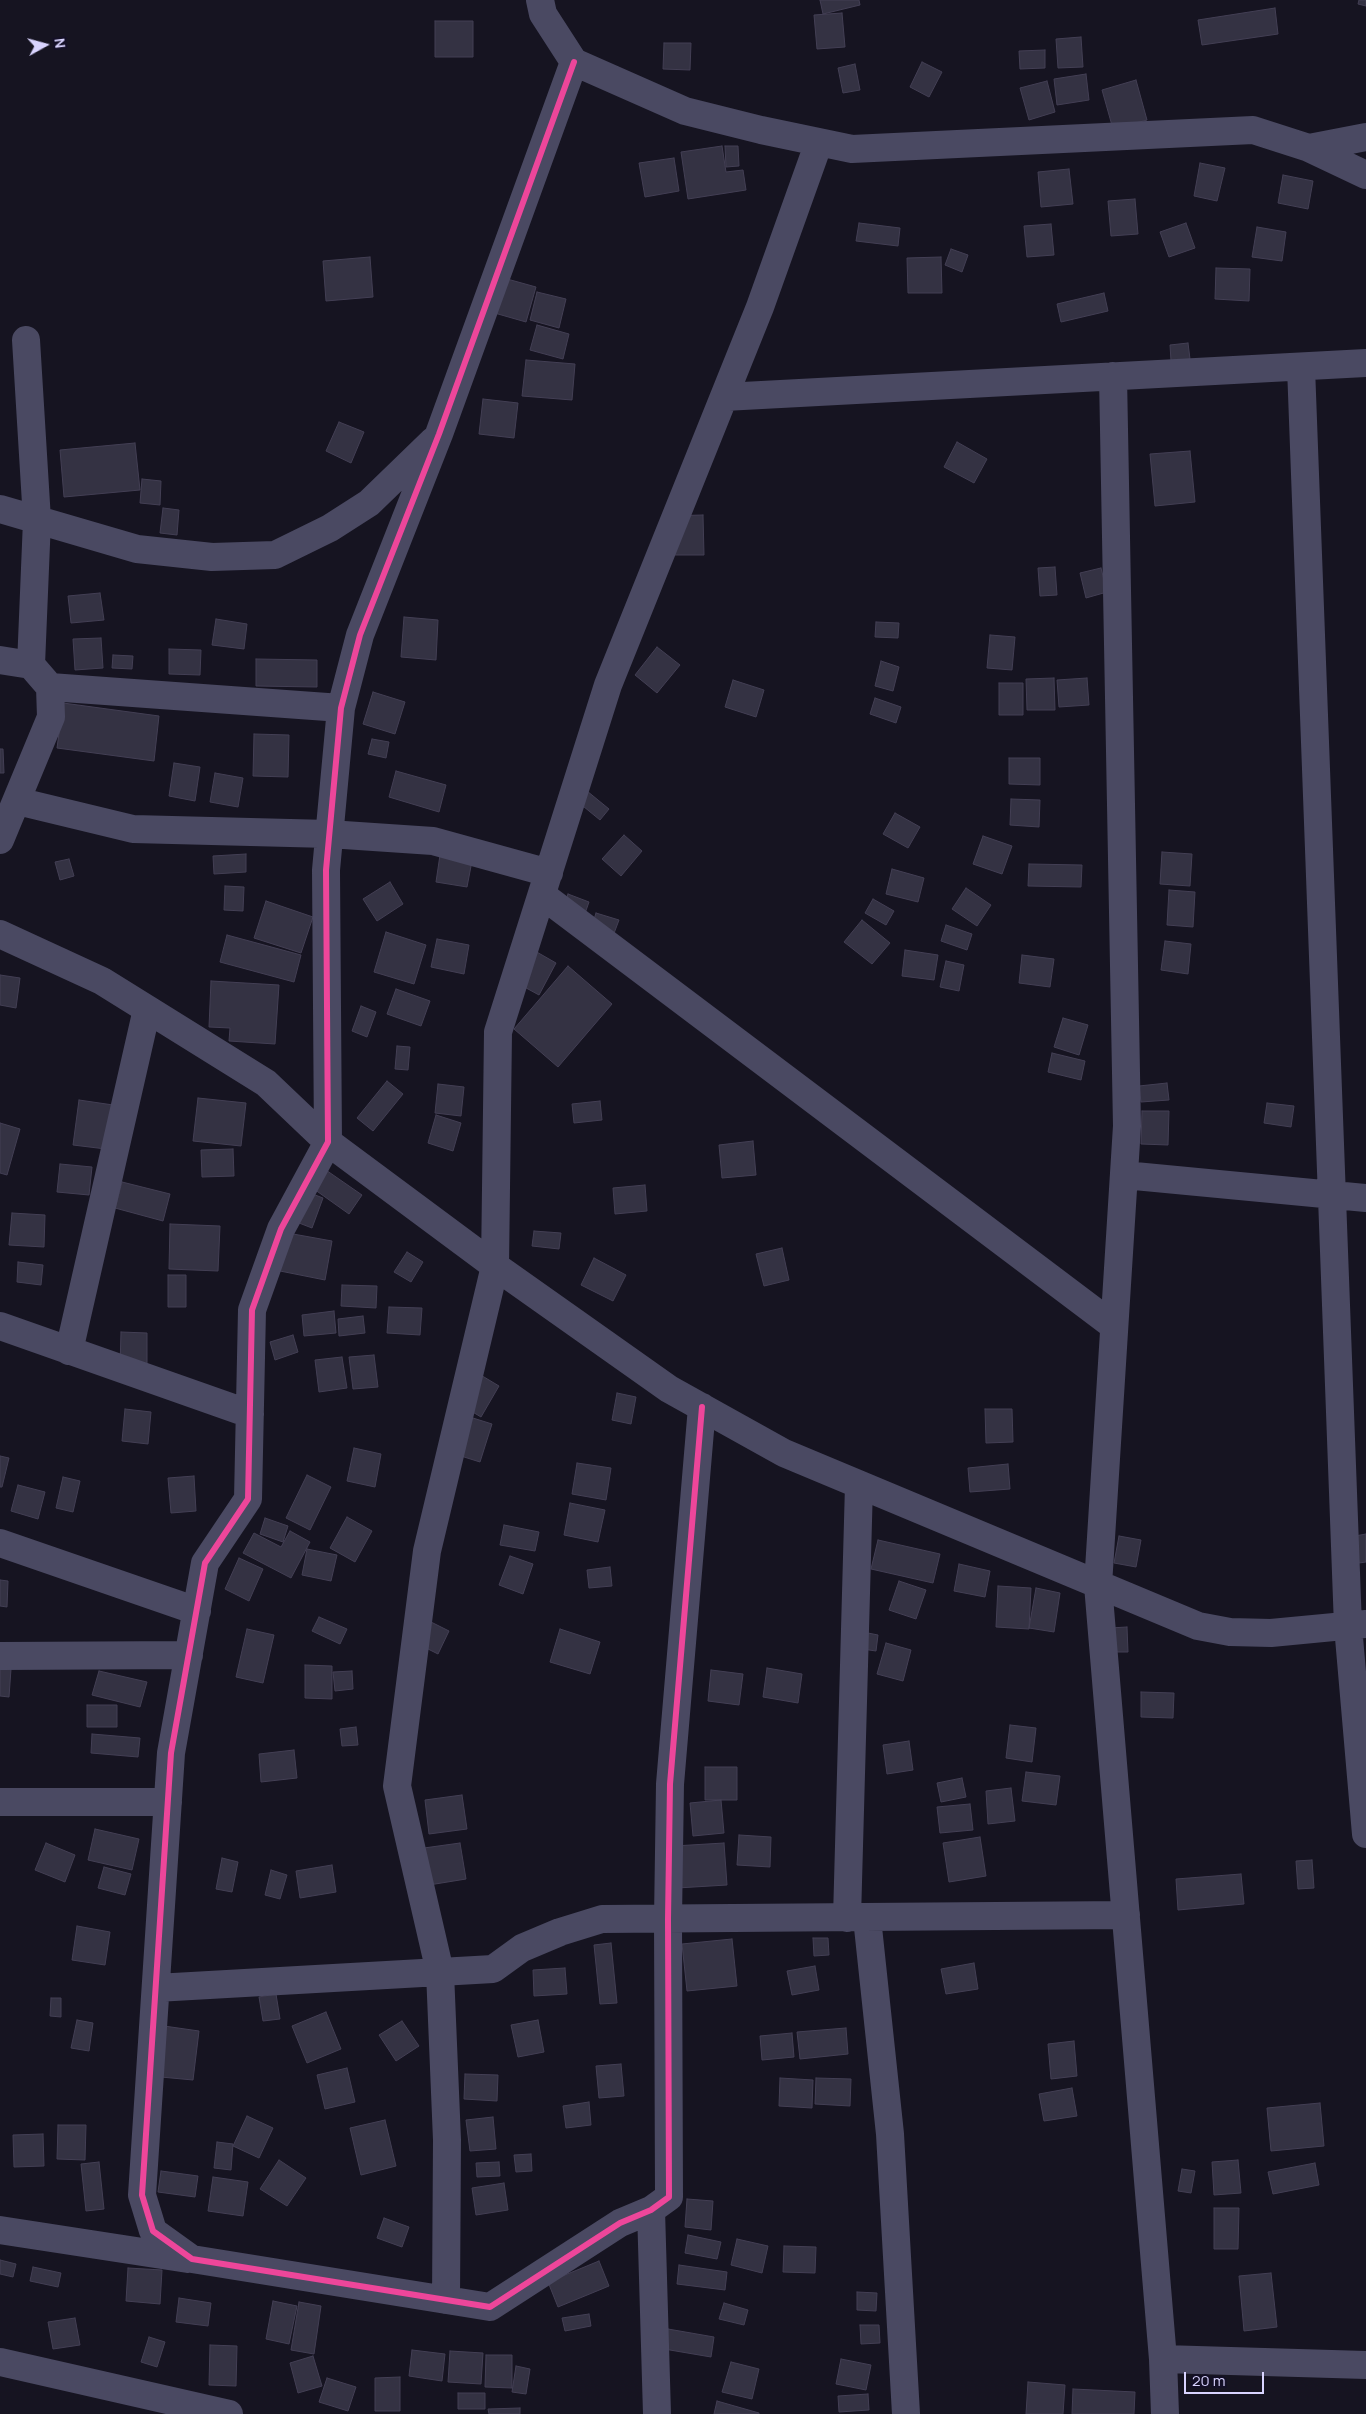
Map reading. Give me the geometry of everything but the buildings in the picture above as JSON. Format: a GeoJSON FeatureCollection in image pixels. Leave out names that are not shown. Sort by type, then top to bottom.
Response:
{"type":"FeatureCollection","features":[{"type":"Feature","properties":{"kind":"street"},"geometry":{"type":"LineString","coordinates":[[540,0],[543,14],[574,62],[685,111],[852,149],[1253,130],[1309,148],[1366,175]]}},
{"type":"Feature","properties":{"kind":"street"},"geometry":{"type":"LineString","coordinates":[[192,2260],[153,2231],[142,2195],[171,1753],[205,1563],[248,1499],[252,1310],[282,1230],[328,1142],[326,870],[341,708],[360,635],[439,434],[574,62]]}},
{"type":"Feature","properties":{"kind":"street"},"geometry":{"type":"LineString","coordinates":[[1309,148],[1366,137]]}},
{"type":"Feature","properties":{"kind":"street"},"geometry":{"type":"LineString","coordinates":[[446,2300],[446,2140],[440,1972],[397,1786],[427,1552],[495,1266],[498,1032],[608,685],[760,307],[819,142]]}},
{"type":"Feature","properties":{"kind":"street"},"geometry":{"type":"LineString","coordinates":[[26,340],[37,520],[31,665]]}},
{"type":"Feature","properties":{"kind":"street"},"geometry":{"type":"LineString","coordinates":[[724,397],[1366,363]]}},
{"type":"Feature","properties":{"kind":"street"},"geometry":{"type":"LineString","coordinates":[[1301,366],[1332,1195],[1357,1625],[1366,1834]]}},
{"type":"Feature","properties":{"kind":"street"},"geometry":{"type":"LineString","coordinates":[[1113,376],[1127,1126],[1098,1585],[1163,2360],[1165,2414]]}},
{"type":"Feature","properties":{"kind":"street"},"geometry":{"type":"LineString","coordinates":[[0,509],[137,550],[212,556],[275,555],[330,528],[369,502],[439,434]]}},
{"type":"Feature","properties":{"kind":"street"},"geometry":{"type":"LineString","coordinates":[[0,660],[31,665],[50,687],[51,717],[0,840]]}},
{"type":"Feature","properties":{"kind":"street"},"geometry":{"type":"LineString","coordinates":[[50,687],[341,708]]}},
{"type":"Feature","properties":{"kind":"street"},"geometry":{"type":"LineString","coordinates":[[17,802],[133,829],[329,834],[433,842],[545,884],[1114,1326]]}},
{"type":"Feature","properties":{"kind":"street"},"geometry":{"type":"LineString","coordinates":[[0,934],[102,981],[266,1082],[328,1142],[495,1266],[669,1389],[784,1452],[1198,1626],[1230,1632],[1271,1633],[1357,1625]]}},
{"type":"Feature","properties":{"kind":"street"},"geometry":{"type":"LineString","coordinates":[[69,1351],[147,1009]]}},
{"type":"Feature","properties":{"kind":"street"},"geometry":{"type":"LineString","coordinates":[[1124,1175],[1366,1198]]}},
{"type":"Feature","properties":{"kind":"street"},"geometry":{"type":"LineString","coordinates":[[0,1326],[250,1414]]}},
{"type":"Feature","properties":{"kind":"street"},"geometry":{"type":"LineString","coordinates":[[0,2230],[490,2306],[620,2223],[651,2210],[669,2197],[668,1919],[670,1784],[702,1407]]}},
{"type":"Feature","properties":{"kind":"street"},"geometry":{"type":"LineString","coordinates":[[859,1485],[857,1918],[890,2134],[906,2414]]}},
{"type":"Feature","properties":{"kind":"street"},"geometry":{"type":"LineString","coordinates":[[0,1543],[197,1611]]}},
{"type":"Feature","properties":{"kind":"street"},"geometry":{"type":"LineString","coordinates":[[0,1656],[189,1656]]}},
{"type":"Feature","properties":{"kind":"street"},"geometry":{"type":"LineString","coordinates":[[0,1802],[168,1802]]}},
{"type":"Feature","properties":{"kind":"street"},"geometry":{"type":"LineString","coordinates":[[156,1988],[493,1968],[522,1948],[560,1932],[602,1920],[1126,1915]]}},
{"type":"Feature","properties":{"kind":"street"},"geometry":{"type":"LineString","coordinates":[[651,2210],[657,2414]]}},
{"type":"Feature","properties":{"kind":"street"},"geometry":{"type":"LineString","coordinates":[[1163,2360],[1366,2365]]}},
{"type":"Feature","properties":{"kind":"street"},"geometry":{"type":"LineString","coordinates":[[0,2362],[229,2414]]}},
{"type":"Feature","properties":{"kind":"cycle path"},"geometry":{"type":"LineString","coordinates":[[574,62],[439,434],[360,635],[341,708],[326,870],[328,1142],[281,1229],[252,1310],[248,1499],[205,1563],[171,1753],[142,2195],[153,2231],[192,2259],[490,2307],[620,2223],[651,2210],[669,2197],[668,1919],[670,1784],[702,1407]]}}]}
